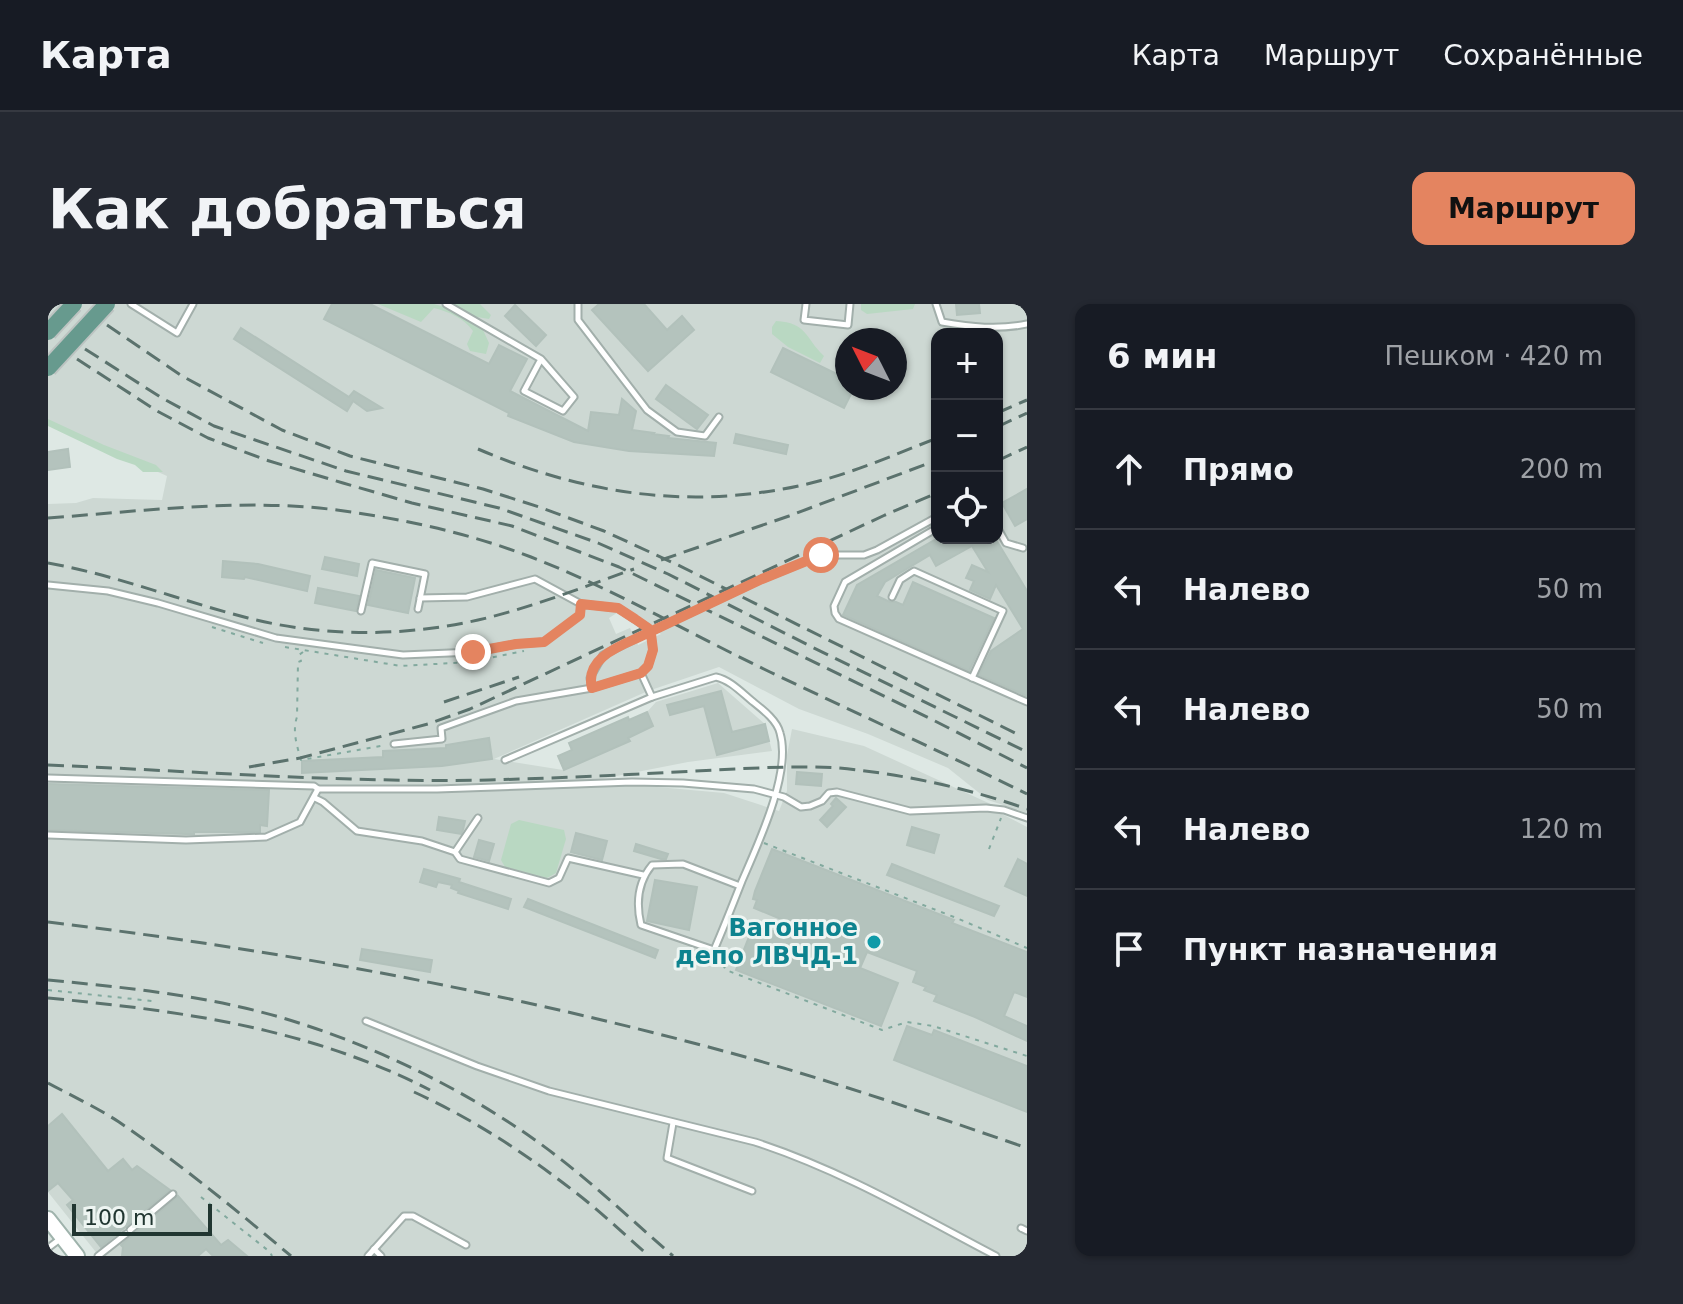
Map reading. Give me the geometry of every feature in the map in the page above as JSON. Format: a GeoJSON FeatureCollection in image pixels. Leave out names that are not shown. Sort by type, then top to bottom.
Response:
{"type":"FeatureCollection","features":[{"type":"Feature","properties":{"kind":"main road"},"geometry":{"type":"LineString","coordinates":[[48,332],[74,304]]}},
{"type":"Feature","properties":{"kind":"main road"},"geometry":{"type":"LineString","coordinates":[[48,368],[107,304]]}},
{"type":"Feature","properties":{"kind":"main road"},"geometry":{"type":"LineString","coordinates":[[48,1219],[77,1256]]}},
{"type":"Feature","properties":{"kind":"lane"},"geometry":{"type":"LineString","coordinates":[[131,304],[177,333],[193,304]]}},
{"type":"Feature","properties":{"kind":"lane"},"geometry":{"type":"LineString","coordinates":[[446,304],[541,359],[574,397],[563,411],[524,391],[541,359]]}},
{"type":"Feature","properties":{"kind":"lane"},"geometry":{"type":"LineString","coordinates":[[578,304],[578,320],[647,410],[677,432],[705,436],[719,417]]}},
{"type":"Feature","properties":{"kind":"lane"},"geometry":{"type":"LineString","coordinates":[[806,304],[804,320],[848,325],[850,304]]}},
{"type":"Feature","properties":{"kind":"lane"},"geometry":{"type":"LineString","coordinates":[[936,304],[942,322],[1005,328],[1027,324]]}},
{"type":"Feature","properties":{"kind":"lane"},"geometry":{"type":"LineString","coordinates":[[592,688],[590,678],[603,655],[635,639],[762,579],[821,555],[864,555],[931,520]]}},
{"type":"Feature","properties":{"kind":"lane"},"geometry":{"type":"LineString","coordinates":[[931,532],[845,582],[834,606],[835,613],[839,619],[1027,702]]}},
{"type":"Feature","properties":{"kind":"lane"},"geometry":{"type":"LineString","coordinates":[[1003,538],[1006,543],[1026,550]]}},
{"type":"Feature","properties":{"kind":"lane"},"geometry":{"type":"LineString","coordinates":[[361,611],[372,563],[425,574],[418,609]]}},
{"type":"Feature","properties":{"kind":"lane"},"geometry":{"type":"LineString","coordinates":[[892,597],[900,580],[914,571],[1003,611],[972,678]]}},
{"type":"Feature","properties":{"kind":"lane"},"geometry":{"type":"LineString","coordinates":[[394,744],[442,739],[441,728],[516,701],[592,688],[641,673],[648,666],[653,650],[648,628],[618,608],[581,604],[535,579],[467,597],[420,598]]}},
{"type":"Feature","properties":{"kind":"lane"},"geometry":{"type":"LineString","coordinates":[[48,585],[108,591],[276,638],[403,655],[473,652],[544,642],[580,615],[581,604]]}},
{"type":"Feature","properties":{"kind":"lane"},"geometry":{"type":"LineString","coordinates":[[641,673],[652,697]]}},
{"type":"Feature","properties":{"kind":"lane"},"geometry":{"type":"LineString","coordinates":[[505,760],[652,697],[716,677],[724,679],[778,726],[782,736],[781,768],[775,795],[759,841],[714,950],[641,925],[637,908],[643,875],[652,865],[683,864],[740,886]]}},
{"type":"Feature","properties":{"kind":"lane"},"geometry":{"type":"LineString","coordinates":[[48,778],[314,786],[318,789],[683,783],[754,789],[784,797],[801,807],[810,806],[822,801],[829,793],[837,792],[910,811],[986,808],[1027,818]]}},
{"type":"Feature","properties":{"kind":"lane"},"geometry":{"type":"LineString","coordinates":[[48,835],[186,840],[266,837],[300,822],[318,789]]}},
{"type":"Feature","properties":{"kind":"lane"},"geometry":{"type":"LineString","coordinates":[[315,798],[357,831],[422,841],[455,852],[460,859],[549,883],[559,878],[568,858],[643,875]]}},
{"type":"Feature","properties":{"kind":"lane"},"geometry":{"type":"LineString","coordinates":[[455,852],[478,818]]}},
{"type":"Feature","properties":{"kind":"lane"},"geometry":{"type":"LineString","coordinates":[[366,1021],[549,1091],[755,1142],[829,1169],[996,1256]]}},
{"type":"Feature","properties":{"kind":"lane"},"geometry":{"type":"LineString","coordinates":[[673,1123],[667,1158],[752,1191]]}},
{"type":"Feature","properties":{"kind":"lane"},"geometry":{"type":"LineString","coordinates":[[98,1256],[173,1194]]}},
{"type":"Feature","properties":{"kind":"lane"},"geometry":{"type":"LineString","coordinates":[[368,1256],[404,1216],[413,1216],[466,1245]]}},
{"type":"Feature","properties":{"kind":"lane"},"geometry":{"type":"LineString","coordinates":[[48,1248],[62,1237]]}},
{"type":"Feature","properties":{"kind":"lane"},"geometry":{"type":"LineString","coordinates":[[374,1249],[381,1256]]}},
{"type":"Feature","properties":{"kind":"path"},"geometry":{"type":"LineString","coordinates":[[304,651],[299,655],[301,661],[298,662],[295,722],[295,742],[301,760],[394,744]]}},
{"type":"Feature","properties":{"kind":"path"},"geometry":{"type":"LineString","coordinates":[[989,849],[1004,810]]}},
{"type":"Feature","properties":{"kind":"path"},"geometry":{"type":"LineString","coordinates":[[759,841],[1027,948]]}},
{"type":"Feature","properties":{"kind":"path"},"geometry":{"type":"LineString","coordinates":[[714,950],[726,970],[882,1030],[907,1022],[933,1026],[1027,1056]]}},
{"type":"Feature","properties":{"kind":"path"},"geometry":{"type":"LineString","coordinates":[[48,990],[152,1001]]}},
{"type":"Feature","properties":{"kind":"path"},"geometry":{"type":"LineString","coordinates":[[201,1197],[272,1256]]}},
{"type":"Feature","properties":{"kind":"shaded area"},"geometry":{"type":"Polygon","coordinates":[[[48,304],[1027,304],[1027,813],[988,800],[948,768],[799,709],[719,667],[648,691],[494,759],[563,770],[558,756],[571,750],[569,743],[647,712],[656,702],[718,683],[765,724],[772,751],[688,762],[591,781],[724,793],[779,811],[787,791],[787,755],[792,729],[864,746],[995,806],[998,812],[1027,827],[1027,1256],[99,1256],[48,1192],[48,504],[76,503],[93,498],[162,500],[167,476],[48,423],[48,304]],[[623,609],[609,618],[616,634],[630,628],[638,645],[661,634],[623,609]]]}},
{"type":"Feature","properties":{"kind":"green space"},"geometry":{"type":"Polygon","coordinates":[[[378,304],[480,304],[491,315],[489,319],[477,317],[489,343],[486,354],[470,351],[467,344],[473,331],[451,314],[434,308],[421,322],[378,304]]]}},
{"type":"Feature","properties":{"kind":"green space"},"geometry":{"type":"Polygon","coordinates":[[[861,304],[915,304],[913,309],[867,314],[861,310],[861,304]]]}},
{"type":"Feature","properties":{"kind":"green space"},"geometry":{"type":"Polygon","coordinates":[[[776,321],[800,328],[824,356],[820,363],[788,347],[772,334],[776,321]]]}},
{"type":"Feature","properties":{"kind":"green space"},"geometry":{"type":"Polygon","coordinates":[[[48,419],[156,465],[163,472],[143,472],[135,465],[48,426],[48,419]]]}},
{"type":"Feature","properties":{"kind":"green space"},"geometry":{"type":"Polygon","coordinates":[[[519,820],[564,830],[566,839],[556,873],[547,878],[505,867],[501,860],[511,824],[519,820]]]}},
{"type":"Feature","properties":{"kind":"building"},"geometry":{"type":"Polygon","coordinates":[[[332,304],[370,304],[489,364],[499,345],[527,359],[510,391],[588,431],[591,412],[619,415],[622,399],[636,411],[632,430],[716,443],[714,456],[629,451],[574,442],[508,416],[509,413],[324,319],[332,304]]]}},
{"type":"Feature","properties":{"kind":"building"},"geometry":{"type":"Polygon","coordinates":[[[599,304],[644,304],[667,330],[682,316],[694,330],[648,371],[592,310],[599,304]]]}},
{"type":"Feature","properties":{"kind":"building"},"geometry":{"type":"Polygon","coordinates":[[[956,304],[979,304],[980,313],[957,315],[956,304]]]}},
{"type":"Feature","properties":{"kind":"building"},"geometry":{"type":"Polygon","coordinates":[[[515,305],[546,335],[536,346],[505,316],[515,305]]]}},
{"type":"Feature","properties":{"kind":"building"},"geometry":{"type":"Polygon","coordinates":[[[241,328],[349,397],[354,391],[382,408],[367,411],[353,401],[347,411],[234,339],[241,328]]]}},
{"type":"Feature","properties":{"kind":"building"},"geometry":{"type":"Polygon","coordinates":[[[783,348],[835,373],[835,400],[848,400],[844,408],[771,372],[783,348]]]}},
{"type":"Feature","properties":{"kind":"building"},"geometry":{"type":"Polygon","coordinates":[[[666,385],[708,415],[697,429],[656,399],[666,385]]]}},
{"type":"Feature","properties":{"kind":"building"},"geometry":{"type":"Polygon","coordinates":[[[736,434],[788,445],[786,454],[734,443],[736,434]]]}},
{"type":"Feature","properties":{"kind":"building"},"geometry":{"type":"Polygon","coordinates":[[[68,449],[70,467],[48,470],[48,452],[68,449]]]}},
{"type":"Feature","properties":{"kind":"building"},"geometry":{"type":"Polygon","coordinates":[[[1027,489],[1027,519],[1015,526],[1003,502],[1027,489]]]}},
{"type":"Feature","properties":{"kind":"building"},"geometry":{"type":"Polygon","coordinates":[[[931,542],[999,544],[1027,591],[1027,696],[979,675],[991,651],[1023,629],[996,585],[990,599],[970,590],[974,581],[966,578],[972,565],[988,572],[972,546],[936,566],[930,555],[885,582],[877,596],[903,605],[913,582],[994,618],[969,671],[843,615],[857,585],[931,542]]]}},
{"type":"Feature","properties":{"kind":"building"},"geometry":{"type":"Polygon","coordinates":[[[325,557],[359,564],[357,576],[322,569],[325,557]]]}},
{"type":"Feature","properties":{"kind":"building"},"geometry":{"type":"Polygon","coordinates":[[[223,561],[258,564],[310,576],[307,591],[245,577],[222,577],[223,561]]]}},
{"type":"Feature","properties":{"kind":"building"},"geometry":{"type":"Polygon","coordinates":[[[376,570],[415,578],[408,613],[368,605],[376,570]]]}},
{"type":"Feature","properties":{"kind":"building"},"geometry":{"type":"Polygon","coordinates":[[[318,588],[359,596],[356,611],[315,603],[318,588]]]}},
{"type":"Feature","properties":{"kind":"building"},"geometry":{"type":"Polygon","coordinates":[[[721,691],[732,732],[765,724],[769,741],[717,755],[704,706],[670,715],[667,705],[721,691]]]}},
{"type":"Feature","properties":{"kind":"building"},"geometry":{"type":"Polygon","coordinates":[[[647,712],[653,726],[628,738],[630,741],[564,770],[558,756],[572,750],[569,743],[647,712]]]}},
{"type":"Feature","properties":{"kind":"building"},"geometry":{"type":"Polygon","coordinates":[[[489,738],[492,759],[442,766],[302,773],[302,761],[383,757],[383,751],[446,748],[446,745],[489,738]]]}},
{"type":"Feature","properties":{"kind":"building"},"geometry":{"type":"Polygon","coordinates":[[[797,772],[822,774],[821,786],[796,784],[797,772]]]}},
{"type":"Feature","properties":{"kind":"building"},"geometry":{"type":"Polygon","coordinates":[[[48,784],[269,790],[267,826],[260,825],[260,832],[194,834],[48,830],[48,784]]]}},
{"type":"Feature","properties":{"kind":"building"},"geometry":{"type":"Polygon","coordinates":[[[836,798],[846,807],[827,827],[820,820],[836,798]]]}},
{"type":"Feature","properties":{"kind":"building"},"geometry":{"type":"Polygon","coordinates":[[[439,817],[465,821],[461,834],[437,830],[439,817]]]}},
{"type":"Feature","properties":{"kind":"building"},"geometry":{"type":"Polygon","coordinates":[[[912,827],[939,835],[934,853],[907,845],[912,827]]]}},
{"type":"Feature","properties":{"kind":"building"},"geometry":{"type":"Polygon","coordinates":[[[576,833],[607,841],[602,860],[571,852],[576,833]]]}},
{"type":"Feature","properties":{"kind":"building"},"geometry":{"type":"Polygon","coordinates":[[[479,840],[494,844],[489,861],[474,857],[479,840]]]}},
{"type":"Feature","properties":{"kind":"building"},"geometry":{"type":"Polygon","coordinates":[[[636,844],[668,854],[666,859],[634,851],[636,844]]]}},
{"type":"Feature","properties":{"kind":"building","name":"Вагонное депо ЛВЧД-1"},"geometry":{"type":"Polygon","coordinates":[[[772,849],[1027,952],[1027,997],[1014,992],[1004,1016],[1027,1026],[1027,1041],[934,1001],[937,995],[913,982],[917,971],[867,952],[860,968],[898,983],[881,1026],[736,970],[754,924],[776,932],[781,919],[754,908],[757,900],[753,899],[755,891],[772,849]]]}},
{"type":"Feature","properties":{"kind":"building"},"geometry":{"type":"Polygon","coordinates":[[[1018,859],[1027,864],[1027,896],[1005,886],[1018,859]]]}},
{"type":"Feature","properties":{"kind":"building"},"geometry":{"type":"Polygon","coordinates":[[[892,864],[999,906],[994,916],[887,875],[892,864]]]}},
{"type":"Feature","properties":{"kind":"building"},"geometry":{"type":"Polygon","coordinates":[[[424,869],[511,899],[508,909],[458,893],[451,888],[452,885],[438,882],[436,887],[420,882],[424,869]]]}},
{"type":"Feature","properties":{"kind":"building"},"geometry":{"type":"Polygon","coordinates":[[[655,880],[697,887],[689,930],[647,921],[655,880]]]}},
{"type":"Feature","properties":{"kind":"building"},"geometry":{"type":"Polygon","coordinates":[[[528,899],[658,950],[655,958],[524,907],[528,899]]]}},
{"type":"Feature","properties":{"kind":"building"},"geometry":{"type":"Polygon","coordinates":[[[362,949],[432,960],[430,972],[360,960],[362,949]]]}},
{"type":"Feature","properties":{"kind":"building"},"geometry":{"type":"Polygon","coordinates":[[[907,1026],[932,1035],[934,1030],[1027,1066],[1027,1112],[894,1060],[907,1026]]]}},
{"type":"Feature","properties":{"kind":"building"},"geometry":{"type":"Polygon","coordinates":[[[62,1114],[108,1171],[123,1159],[132,1170],[137,1166],[170,1190],[101,1247],[67,1205],[73,1200],[58,1183],[48,1191],[48,1126],[62,1114]]]}},
{"type":"Feature","properties":{"kind":"building"},"geometry":{"type":"Polygon","coordinates":[[[178,1196],[221,1245],[228,1240],[247,1256],[213,1256],[206,1249],[198,1256],[122,1256],[121,1245],[178,1196]]]}},
{"type":"Feature","properties":{"kind":"railway"},"geometry":{"type":"LineString","coordinates":[[107,325],[182,376],[282,430],[350,456],[483,489],[604,531],[1015,733]]}},
{"type":"Feature","properties":{"kind":"railway"},"geometry":{"type":"LineString","coordinates":[[85,349],[162,398],[214,426],[346,471],[499,508],[598,543],[668,574],[1027,752]]}},
{"type":"Feature","properties":{"kind":"railway"},"geometry":{"type":"LineString","coordinates":[[77,359],[157,411],[208,438],[266,460],[412,503],[512,526],[619,567],[1027,768]]}},
{"type":"Feature","properties":{"kind":"railway"},"geometry":{"type":"LineString","coordinates":[[1003,410],[1027,400]]}},
{"type":"Feature","properties":{"kind":"railway"},"geometry":{"type":"LineString","coordinates":[[1003,424],[1027,413]]}},
{"type":"Feature","properties":{"kind":"railway"},"geometry":{"type":"LineString","coordinates":[[478,449],[562,479],[605,488],[691,497],[778,490],[823,480],[931,440]]}},
{"type":"Feature","properties":{"kind":"railway"},"geometry":{"type":"LineString","coordinates":[[1003,458],[1027,447]]}},
{"type":"Feature","properties":{"kind":"railway"},"geometry":{"type":"LineString","coordinates":[[661,560],[931,462]]}},
{"type":"Feature","properties":{"kind":"railway"},"geometry":{"type":"LineString","coordinates":[[249,767],[300,758],[428,724],[470,709],[931,496]]}},
{"type":"Feature","properties":{"kind":"railway"},"geometry":{"type":"LineString","coordinates":[[48,518],[265,505],[337,510],[460,534],[508,548],[592,583],[1027,794]]}},
{"type":"Feature","properties":{"kind":"railway"},"geometry":{"type":"LineString","coordinates":[[48,563],[99,574],[248,618],[305,629],[363,632],[421,630],[478,620],[634,569]]}},
{"type":"Feature","properties":{"kind":"railway"},"geometry":{"type":"LineString","coordinates":[[444,702],[519,677]]}},
{"type":"Feature","properties":{"kind":"railway"},"geometry":{"type":"LineString","coordinates":[[48,765],[434,780],[821,767],[934,783],[1027,809]]}},
{"type":"Feature","properties":{"kind":"railway"},"geometry":{"type":"LineString","coordinates":[[48,922],[316,961],[581,1015],[790,1070],[1027,1148]]}},
{"type":"Feature","properties":{"kind":"railway"},"geometry":{"type":"LineString","coordinates":[[48,980],[143,990],[238,1006],[329,1033],[389,1057],[446,1085],[528,1135],[584,1178],[673,1256]]}},
{"type":"Feature","properties":{"kind":"railway"},"geometry":{"type":"LineString","coordinates":[[48,998],[196,1016],[291,1037],[338,1051],[430,1090]]}},
{"type":"Feature","properties":{"kind":"railway"},"geometry":{"type":"LineString","coordinates":[[48,1083],[119,1122],[291,1256]]}},
{"type":"Feature","properties":{"kind":"railway"},"geometry":{"type":"LineString","coordinates":[[414,1092],[477,1125],[537,1164],[585,1200],[649,1256]]}},
{"type":"Feature","properties":{"kind":"place","name":"Вагонное депо ЛВЧД-1"},"geometry":{"type":"Point","coordinates":[874,942]}},
{"type":"Feature","properties":{"kind":"route"},"geometry":{"type":"LineString","coordinates":[[473,652],[544,642],[580,615],[581,604],[618,608],[648,628],[651,634],[652,659],[641,673],[592,688],[590,678],[593,670],[603,655],[620,645],[635,639],[762,579],[773,574],[821,555]]}}]}
